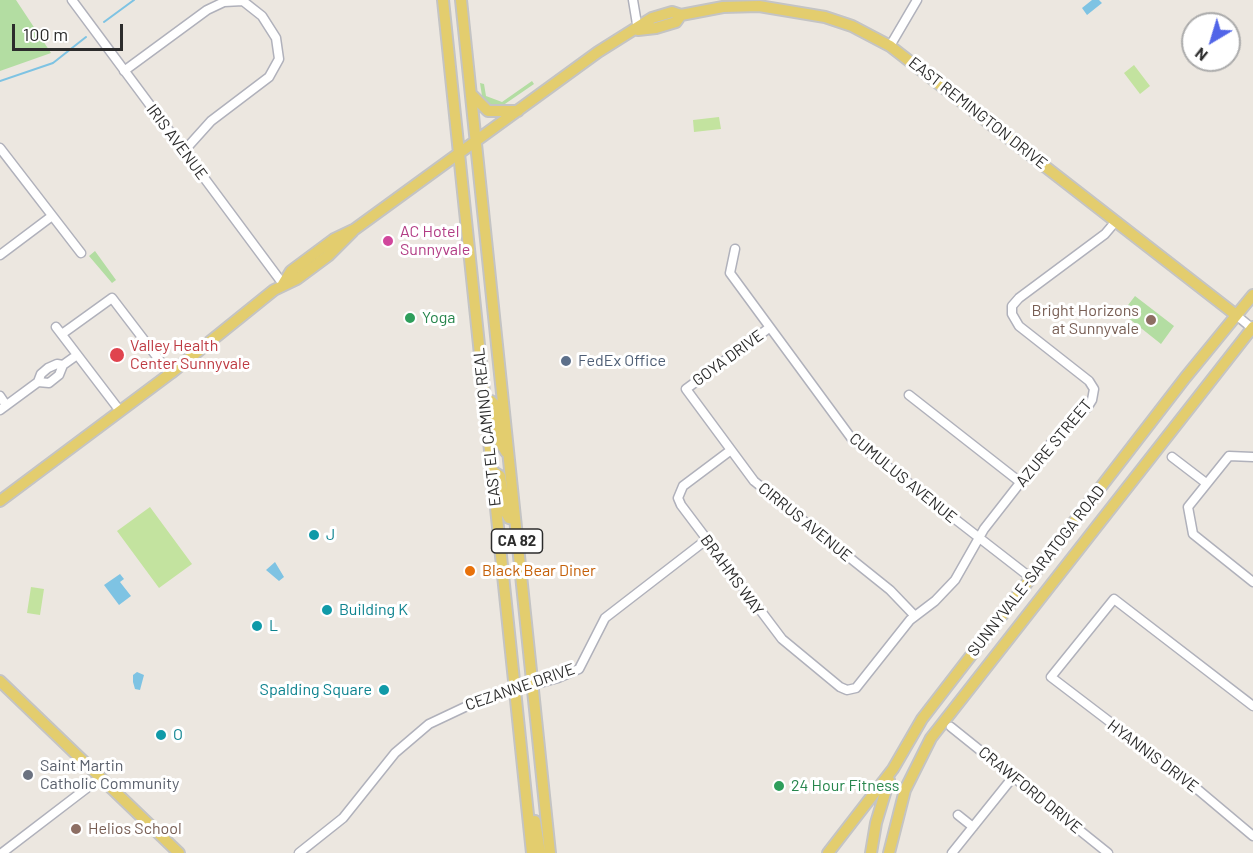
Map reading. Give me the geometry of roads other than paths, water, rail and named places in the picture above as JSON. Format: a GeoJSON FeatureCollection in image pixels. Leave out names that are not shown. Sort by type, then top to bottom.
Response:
{"type":"FeatureCollection","features":[{"type":"Feature","properties":{"kind":"main road","name":"EAST EL CAMINO REAL"},"geometry":{"type":"LineString","coordinates":[[443,0],[532,853]]}},
{"type":"Feature","properties":{"kind":"main road","name":"EAST EL CAMINO REAL"},"geometry":{"type":"LineString","coordinates":[[461,0],[550,853]]}},
{"type":"Feature","properties":{"kind":"main road","name":"EAST REMINGTON DRIVE"},"geometry":{"type":"LineString","coordinates":[[0,501],[170,374],[283,284],[291,271],[334,239],[355,229],[459,155],[598,52],[638,30],[676,22],[681,15],[740,6],[792,10],[840,22],[890,46],[1236,315]]}},
{"type":"Feature","properties":{"kind":"main road"},"geometry":{"type":"LineString","coordinates":[[471,94],[489,111],[518,111]]}},
{"type":"Feature","properties":{"kind":"main road","name":"SUNNYVALE-SARATOGA ROAD"},"geometry":{"type":"LineString","coordinates":[[828,853],[893,769],[922,719],[1253,295]]}},
{"type":"Feature","properties":{"kind":"main road","name":"SUNNYVALE-SARATOGA ROAD"},"geometry":{"type":"LineString","coordinates":[[889,853],[904,790],[931,738],[1253,328]]}},
{"type":"Feature","properties":{"kind":"main road"},"geometry":{"type":"LineString","coordinates":[[485,401],[491,401],[495,405],[499,440],[508,455]]}},
{"type":"Feature","properties":{"kind":"main road"},"geometry":{"type":"LineString","coordinates":[[492,471],[500,476],[508,518],[515,519]]}},
{"type":"Feature","properties":{"kind":"main road"},"geometry":{"type":"LineString","coordinates":[[0,681],[179,853]]}},
{"type":"Feature","properties":{"kind":"main road"},"geometry":{"type":"LineString","coordinates":[[871,853],[883,795],[893,769]]}},
{"type":"Feature","properties":{"kind":"main road"},"geometry":{"type":"LineString","coordinates":[[529,814],[537,822],[540,853]]}},
{"type":"Feature","properties":{"kind":"street","name":"IRIS AVENUE"},"geometry":{"type":"LineString","coordinates":[[72,0],[283,284]]}},
{"type":"Feature","properties":{"kind":"street"},"geometry":{"type":"LineString","coordinates":[[124,71],[207,10],[224,2],[244,0],[262,16],[276,38],[279,59],[268,77],[211,121],[184,151]]}},
{"type":"Feature","properties":{"kind":"street"},"geometry":{"type":"LineString","coordinates":[[633,0],[638,30]]}},
{"type":"Feature","properties":{"kind":"street"},"geometry":{"type":"LineString","coordinates":[[890,46],[917,0]]}},
{"type":"Feature","properties":{"kind":"street"},"geometry":{"type":"LineString","coordinates":[[0,148],[81,253]]}},
{"type":"Feature","properties":{"kind":"street"},"geometry":{"type":"LineString","coordinates":[[0,255],[52,216]]}},
{"type":"Feature","properties":{"kind":"street","name":"AZURE STREET"},"geometry":{"type":"LineString","coordinates":[[851,690],[860,685],[914,615],[935,601],[955,580],[978,538],[1020,482],[1066,424],[1090,404],[1094,389],[1083,376],[1018,326],[1012,314],[1012,306],[1019,298],[1105,234],[1116,221]]}},
{"type":"Feature","properties":{"kind":"street","name":"CUMULUS AVENUE"},"geometry":{"type":"LineString","coordinates":[[735,249],[730,273],[852,439],[1031,578]]}},
{"type":"Feature","properties":{"kind":"street"},"geometry":{"type":"LineString","coordinates":[[120,411],[59,331],[112,297],[170,374]]}},
{"type":"Feature","properties":{"kind":"street"},"geometry":{"type":"LineString","coordinates":[[1236,315],[1253,328]]}},
{"type":"Feature","properties":{"kind":"street","name":"GOYA DRIVE"},"geometry":{"type":"LineString","coordinates":[[686,389],[769,328]]}},
{"type":"Feature","properties":{"kind":"street"},"geometry":{"type":"LineString","coordinates":[[0,396],[3,407],[38,382],[48,368],[57,364],[63,365],[77,355]]}},
{"type":"Feature","properties":{"kind":"street","name":"CIRRUS AVENUE"},"geometry":{"type":"LineString","coordinates":[[686,389],[754,481],[890,590],[914,615]]}},
{"type":"Feature","properties":{"kind":"street"},"geometry":{"type":"LineString","coordinates":[[909,395],[1020,482]]}},
{"type":"Feature","properties":{"kind":"street","name":"BRAHMS WAY"},"geometry":{"type":"LineString","coordinates":[[731,450],[683,486],[678,498],[706,540],[782,639],[840,687],[851,690]]}},
{"type":"Feature","properties":{"kind":"street"},"geometry":{"type":"LineString","coordinates":[[1253,457],[1229,456],[1188,507],[1193,534],[1253,582]]}},
{"type":"Feature","properties":{"kind":"street"},"geometry":{"type":"LineString","coordinates":[[1172,457],[1206,483]]}},
{"type":"Feature","properties":{"kind":"street","name":"CEZANNE DRIVE"},"geometry":{"type":"LineString","coordinates":[[299,853],[343,818],[395,753],[422,729],[469,704],[579,669],[604,618],[706,540]]}},
{"type":"Feature","properties":{"kind":"street","name":"HYANNIS DRIVE"},"geometry":{"type":"LineString","coordinates":[[1253,706],[1114,600],[1051,677],[1138,746],[1190,783],[1253,836]]}},
{"type":"Feature","properties":{"kind":"street","name":"CRAWFORD DRIVE"},"geometry":{"type":"LineString","coordinates":[[951,727],[1108,853]]}},
{"type":"Feature","properties":{"kind":"street"},"geometry":{"type":"LineString","coordinates":[[952,853],[1013,777]]}},
{"type":"Feature","properties":{"kind":"street"},"geometry":{"type":"LineString","coordinates":[[2,853],[100,778]]}},
{"type":"Feature","properties":{"kind":"street"},"geometry":{"type":"LineString","coordinates":[[958,815],[973,827]]}},
{"type":"Feature","properties":{"kind":"water"},"geometry":{"type":"Polygon","coordinates":[[[1092,0],[1099,0],[1102,3],[1087,15],[1082,8],[1092,0]]]}},
{"type":"Feature","properties":{"kind":"water"},"geometry":{"type":"Polygon","coordinates":[[[275,562],[284,577],[279,581],[266,570],[275,562]]]}},
{"type":"Feature","properties":{"kind":"water"},"geometry":{"type":"Polygon","coordinates":[[[120,574],[124,579],[120,582],[131,596],[119,605],[104,585],[120,574]]]}},
{"type":"Feature","properties":{"kind":"water"},"geometry":{"type":"Polygon","coordinates":[[[137,672],[144,675],[140,690],[135,689],[133,682],[133,675],[137,672]]]}},
{"type":"Feature","properties":{"kind":"waterway"},"geometry":{"type":"LineString","coordinates":[[104,22],[134,0]]}},
{"type":"Feature","properties":{"kind":"waterway"},"geometry":{"type":"LineString","coordinates":[[0,81],[53,63],[86,37]]}},
{"type":"Feature","properties":{"kind":"place","name":"AC Hotel Sunnyvale"},"geometry":{"type":"Point","coordinates":[388,241]}},
{"type":"Feature","properties":{"kind":"place","name":"Yoga"},"geometry":{"type":"Point","coordinates":[410,318]}},
{"type":"Feature","properties":{"kind":"place","name":"Bright Horizons at Sunnyvale"},"geometry":{"type":"Point","coordinates":[1151,320]}},
{"type":"Feature","properties":{"kind":"place","name":"Valley Health Center Sunnyvale"},"geometry":{"type":"Point","coordinates":[117,355]}},
{"type":"Feature","properties":{"kind":"place","name":"FedEx Office"},"geometry":{"type":"Point","coordinates":[566,361]}},
{"type":"Feature","properties":{"kind":"place","name":"J"},"geometry":{"type":"Point","coordinates":[314,535]}},
{"type":"Feature","properties":{"kind":"place","name":"Black Bear Diner"},"geometry":{"type":"Point","coordinates":[470,571]}},
{"type":"Feature","properties":{"kind":"place","name":"Building K"},"geometry":{"type":"Point","coordinates":[327,610]}},
{"type":"Feature","properties":{"kind":"place","name":"L"},"geometry":{"type":"Point","coordinates":[257,626]}},
{"type":"Feature","properties":{"kind":"place","name":"Spalding Square"},"geometry":{"type":"Point","coordinates":[384,690]}},
{"type":"Feature","properties":{"kind":"place","name":"O"},"geometry":{"type":"Point","coordinates":[161,735]}},
{"type":"Feature","properties":{"kind":"place","name":"Saint Martin Catholic Community"},"geometry":{"type":"Point","coordinates":[28,775]}},
{"type":"Feature","properties":{"kind":"place","name":"24 Hour Fitness"},"geometry":{"type":"Point","coordinates":[779,786]}},
{"type":"Feature","properties":{"kind":"place","name":"Helios School"},"geometry":{"type":"Point","coordinates":[76,829]}}]}
